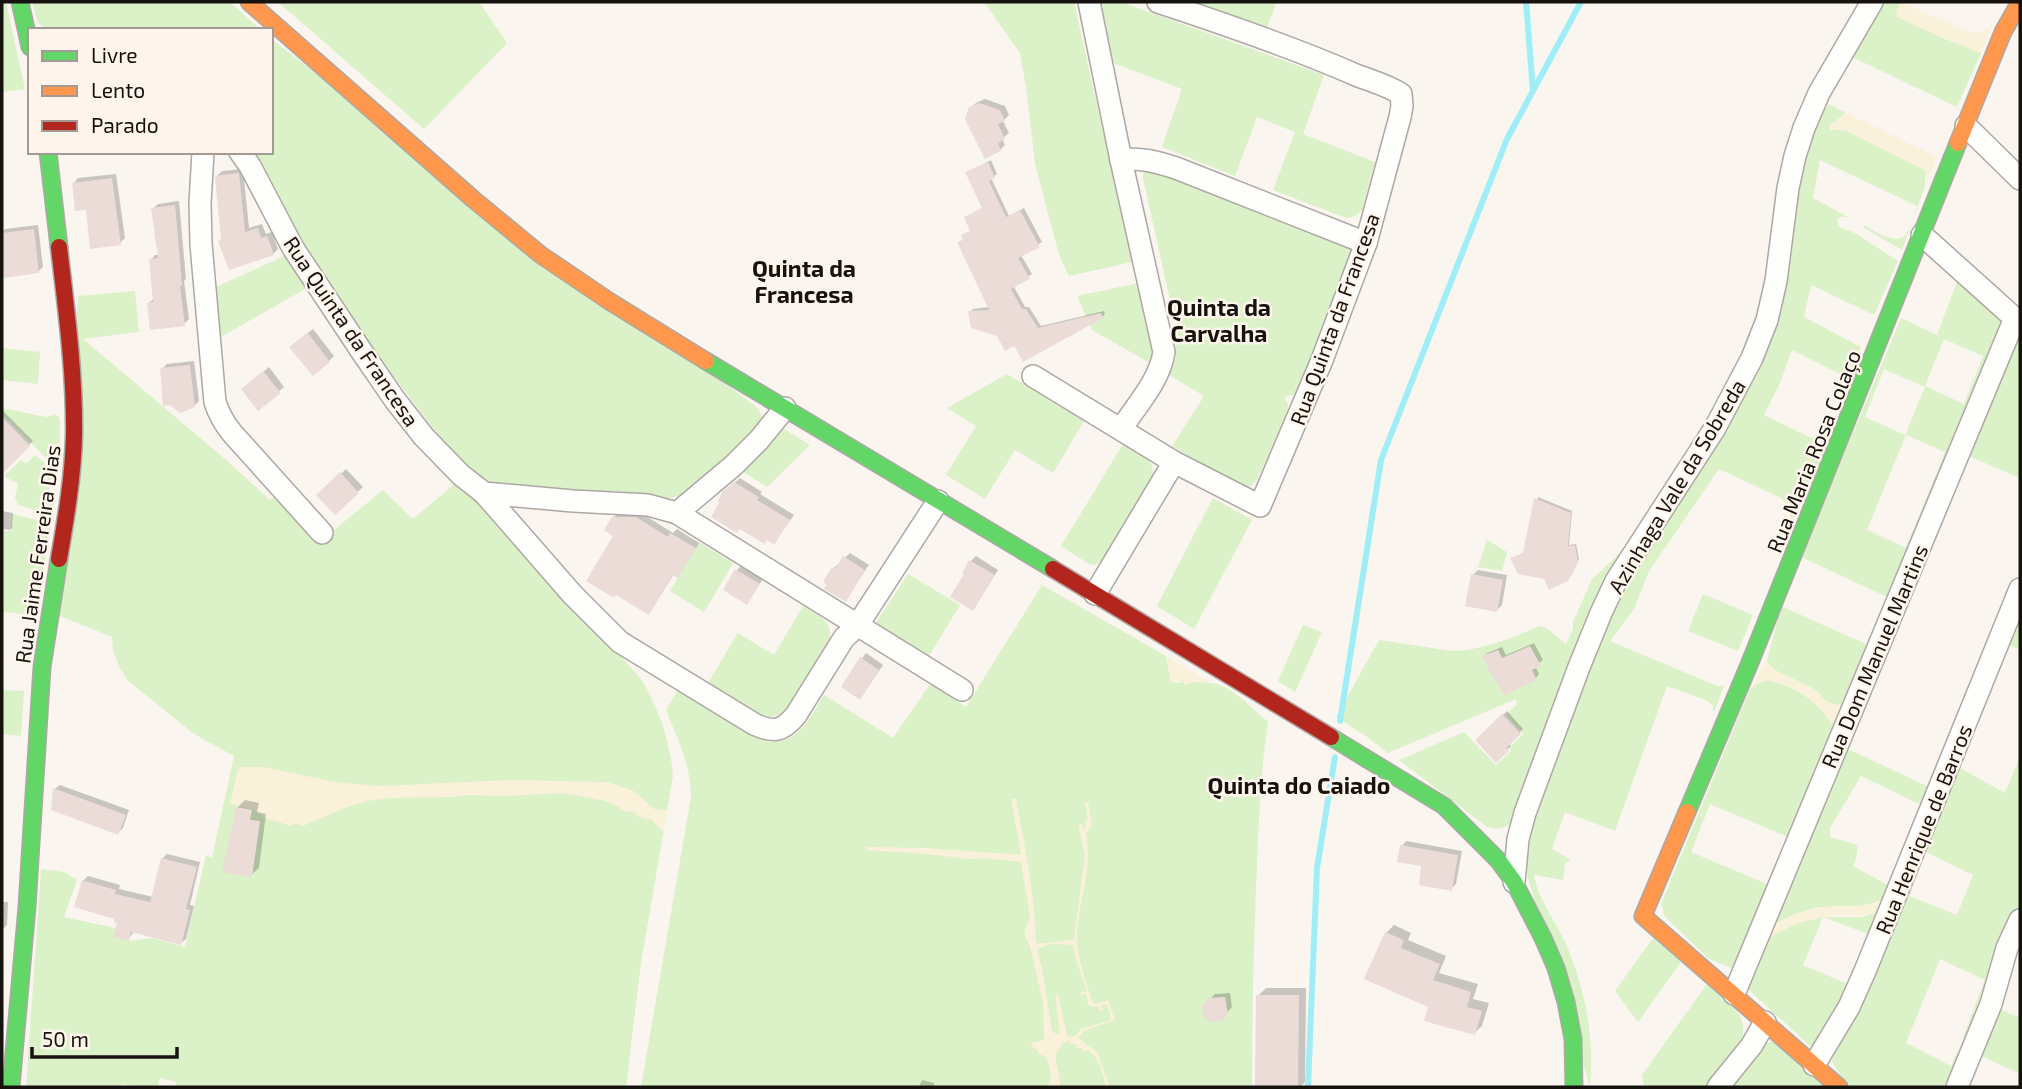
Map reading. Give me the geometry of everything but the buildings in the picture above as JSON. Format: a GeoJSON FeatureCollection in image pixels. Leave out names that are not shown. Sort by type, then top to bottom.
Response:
{"type":"FeatureCollection","features":[{"type":"Feature","properties":{"kind":"street"},"geometry":{"type":"LineString","coordinates":[[20,2],[28,37]]}},
{"type":"Feature","properties":{"kind":"street"},"geometry":{"type":"LineString","coordinates":[[249,2],[473,199],[541,254],[609,301],[1444,806],[1498,860],[1514,882],[1534,919],[1556,968],[1566,1002],[1573,1039],[1574,1087]]}},
{"type":"Feature","properties":{"kind":"street"},"geometry":{"type":"LineString","coordinates":[[1089,2],[1164,352],[1156,375],[1121,429]]}},
{"type":"Feature","properties":{"kind":"street","name":"Rua Quinta da Francesa"},"geometry":{"type":"LineString","coordinates":[[1158,2],[1228,25],[1390,87],[1401,94],[1402,106],[1366,243],[1322,360],[1260,506],[1174,462]]}},
{"type":"Feature","properties":{"kind":"street","name":"Azinhaga Vale da Sobreda"},"geometry":{"type":"LineString","coordinates":[[1514,882],[1518,839],[1525,813],[1578,667],[1616,581],[1715,428],[1752,358],[1767,320],[1776,281],[1788,188],[1804,128],[1819,93],[1872,2]]}},
{"type":"Feature","properties":{"kind":"street","name":"Rua Maria Rosa Colaço"},"geometry":{"type":"LineString","coordinates":[[1734,994],[1643,916],[1754,652],[1998,44],[2019,6]]}},
{"type":"Feature","properties":{"kind":"street"},"geometry":{"type":"LineString","coordinates":[[1965,127],[2020,179]]}},
{"type":"Feature","properties":{"kind":"street","name":"Rua Jaime Ferreira Dias"},"geometry":{"type":"LineString","coordinates":[[11,1087],[28,894],[42,667],[70,494],[74,435],[71,351],[48,154]]}},
{"type":"Feature","properties":{"kind":"street"},"geometry":{"type":"LineString","coordinates":[[204,154],[200,203],[201,244],[211,364],[218,411],[223,423],[323,533]]}},
{"type":"Feature","properties":{"kind":"street","name":"Rua Quinta da Francesa"},"geometry":{"type":"LineString","coordinates":[[241,154],[293,248],[395,400],[424,437],[461,475],[484,493],[572,594],[620,642],[766,730],[778,730],[789,724],[938,501]]}},
{"type":"Feature","properties":{"kind":"street"},"geometry":{"type":"LineString","coordinates":[[1121,160],[1150,160],[1176,168],[1366,243]]}},
{"type":"Feature","properties":{"kind":"street"},"geometry":{"type":"LineString","coordinates":[[1922,235],[2017,321]]}},
{"type":"Feature","properties":{"kind":"street","name":"Rua Dom Manuel Martins"},"geometry":{"type":"LineString","coordinates":[[1734,994],[2017,321]]}},
{"type":"Feature","properties":{"kind":"street"},"geometry":{"type":"LineString","coordinates":[[1033,376],[1174,462],[1095,594]]}},
{"type":"Feature","properties":{"kind":"street"},"geometry":{"type":"LineString","coordinates":[[677,513],[734,465],[785,408]]}},
{"type":"Feature","properties":{"kind":"street"},"geometry":{"type":"LineString","coordinates":[[484,493],[648,505],[677,513],[962,690]]}},
{"type":"Feature","properties":{"kind":"street","name":"Rua Henrique de Barros"},"geometry":{"type":"LineString","coordinates":[[1814,1065],[1849,1007],[1865,971],[2020,589]]}},
{"type":"Feature","properties":{"kind":"street","name":"Azinhaga Vale da Sobreda"},"geometry":{"type":"LineString","coordinates":[[1480,840],[1503,834],[1514,827],[1525,813]]}},
{"type":"Feature","properties":{"kind":"street"},"geometry":{"type":"LineString","coordinates":[[1957,1087],[1991,1004],[2007,948],[2020,920]]}},
{"type":"Feature","properties":{"kind":"street"},"geometry":{"type":"LineString","coordinates":[[1734,994],[1839,1087]]}},
{"type":"Feature","properties":{"kind":"street"},"geometry":{"type":"LineString","coordinates":[[1718,1087],[1752,1045],[1765,1022]]}},
{"type":"Feature","properties":{"kind":"green space"},"geometry":{"type":"Polygon","coordinates":[[[2,2],[6,2],[25,89],[2,92],[2,2]]]}},
{"type":"Feature","properties":{"kind":"green space"},"geometry":{"type":"Polygon","coordinates":[[[32,2],[230,2],[259,28],[44,28],[38,23],[32,2]]]}},
{"type":"Feature","properties":{"kind":"green space"},"geometry":{"type":"Polygon","coordinates":[[[278,2],[479,2],[507,43],[424,129],[278,2]]]}},
{"type":"Feature","properties":{"kind":"green space"},"geometry":{"type":"Polygon","coordinates":[[[984,2],[1074,2],[1132,262],[1069,276],[1059,255],[1035,164],[1020,53],[984,2]]]}},
{"type":"Feature","properties":{"kind":"green space"},"geometry":{"type":"Polygon","coordinates":[[[1099,2],[1121,2],[1324,75],[1303,134],[1375,162],[1362,210],[1355,216],[1346,218],[1273,190],[1295,132],[1257,117],[1235,176],[1162,147],[1182,89],[1113,63],[1099,2]]]}},
{"type":"Feature","properties":{"kind":"green space"},"geometry":{"type":"Polygon","coordinates":[[[1195,2],[1277,2],[1266,30],[1195,2]]]}},
{"type":"Feature","properties":{"kind":"green space"},"geometry":{"type":"Polygon","coordinates":[[[1881,2],[1901,2],[1896,13],[1938,36],[1981,53],[1957,107],[1852,57],[1853,50],[1881,2]]]}},
{"type":"Feature","properties":{"kind":"green space"},"geometry":{"type":"Polygon","coordinates":[[[273,41],[759,409],[763,421],[755,435],[685,494],[655,499],[509,490],[482,481],[456,458],[322,278],[252,154],[273,154],[273,41]]]}},
{"type":"Feature","properties":{"kind":"green space"},"geometry":{"type":"Polygon","coordinates":[[[1828,104],[1845,112],[1830,129],[1845,130],[1925,170],[1925,187],[1902,250],[1864,228],[1863,224],[1884,236],[1901,238],[1909,228],[1917,206],[1820,160],[1813,198],[1848,217],[1840,217],[1837,221],[1839,227],[1855,233],[1898,261],[1874,315],[1811,285],[1804,317],[1861,347],[1848,378],[1792,350],[1764,415],[1828,446],[1790,523],[1790,510],[1781,498],[1719,469],[1649,571],[1634,609],[1610,641],[1717,686],[1725,684],[1714,712],[1708,701],[1667,686],[1615,831],[1565,812],[1552,849],[1571,860],[1565,863],[1563,880],[1534,875],[1543,902],[1573,961],[1583,996],[1590,1033],[1590,1087],[1522,858],[1554,749],[1623,586],[1745,390],[1797,177],[1815,126],[1828,104]]]}},
{"type":"Feature","properties":{"kind":"green space"},"geometry":{"type":"Polygon","coordinates":[[[1149,168],[1355,248],[1297,394],[1285,397],[1288,404],[1286,419],[1257,479],[1249,486],[1242,487],[1172,446],[1204,396],[1169,375],[1176,358],[1175,323],[1143,178],[1143,173],[1149,168]]]}},
{"type":"Feature","properties":{"kind":"green space"},"geometry":{"type":"Polygon","coordinates":[[[286,255],[307,288],[219,338],[214,288],[286,255]]]}},
{"type":"Feature","properties":{"kind":"green space"},"geometry":{"type":"Polygon","coordinates":[[[1959,276],[2003,321],[1850,697],[1843,704],[1836,705],[1772,668],[1767,661],[1781,606],[1868,645],[1887,597],[1801,557],[1901,318],[1937,335],[1959,276]],[[1944,339],[1925,386],[1964,404],[1983,356],[1944,339]],[[1884,369],[1865,417],[1905,435],[1925,387],[1884,369]],[[1906,435],[1867,530],[1906,548],[1945,452],[1906,435]]]}},
{"type":"Feature","properties":{"kind":"green space"},"geometry":{"type":"Polygon","coordinates":[[[1143,282],[1154,349],[1148,362],[1092,330],[1077,296],[1143,282]]]}},
{"type":"Feature","properties":{"kind":"green space"},"geometry":{"type":"Polygon","coordinates":[[[135,291],[139,332],[83,339],[270,500],[276,495],[318,543],[383,490],[413,519],[458,481],[516,537],[641,679],[663,725],[673,776],[641,963],[626,1087],[176,1087],[176,1082],[160,1078],[157,1087],[123,1084],[120,1087],[26,1087],[41,869],[64,872],[77,880],[64,917],[115,928],[114,937],[129,941],[152,938],[185,947],[206,855],[212,858],[234,756],[194,734],[127,680],[113,650],[112,637],[60,616],[78,296],[135,291]]]}},
{"type":"Feature","properties":{"kind":"green space"},"geometry":{"type":"Polygon","coordinates":[[[2020,337],[2020,478],[1964,454],[2013,340],[2020,337]]]}},
{"type":"Feature","properties":{"kind":"green space"},"geometry":{"type":"Polygon","coordinates":[[[2,348],[40,352],[38,384],[2,380],[2,348]]]}},
{"type":"Feature","properties":{"kind":"green space"},"geometry":{"type":"Polygon","coordinates":[[[1007,374],[1084,421],[1053,473],[1015,450],[985,499],[946,475],[976,426],[947,408],[1007,374]]]}},
{"type":"Feature","properties":{"kind":"green space"},"geometry":{"type":"Polygon","coordinates":[[[2,408],[46,417],[56,414],[60,419],[60,467],[47,459],[2,414],[2,408]]]}},
{"type":"Feature","properties":{"kind":"green space"},"geometry":{"type":"Polygon","coordinates":[[[782,428],[810,445],[767,487],[739,469],[782,428]]]}},
{"type":"Feature","properties":{"kind":"green space"},"geometry":{"type":"Polygon","coordinates":[[[1123,444],[1148,460],[1153,477],[1104,559],[1095,565],[1089,564],[1061,546],[1123,444]]]}},
{"type":"Feature","properties":{"kind":"green space"},"geometry":{"type":"Polygon","coordinates":[[[35,455],[53,470],[48,499],[54,503],[48,514],[18,505],[15,498],[18,484],[4,476],[21,460],[26,464],[35,455]]]}},
{"type":"Feature","properties":{"kind":"green space"},"geometry":{"type":"Polygon","coordinates":[[[1213,498],[1252,520],[1194,629],[1157,606],[1213,498]]]}},
{"type":"Feature","properties":{"kind":"green space"},"geometry":{"type":"Polygon","coordinates":[[[1657,504],[1509,824],[1501,828],[1487,827],[1399,760],[1464,732],[1496,765],[1511,751],[1509,748],[1523,734],[1506,715],[1517,704],[1516,699],[1388,753],[1336,717],[1379,640],[1452,651],[1497,643],[1540,626],[1566,644],[1592,579],[1619,554],[1657,504]]]}},
{"type":"Feature","properties":{"kind":"green space"},"geometry":{"type":"Polygon","coordinates":[[[12,514],[46,522],[50,529],[35,615],[2,612],[2,531],[11,531],[12,514]]]}},
{"type":"Feature","properties":{"kind":"green space"},"geometry":{"type":"Polygon","coordinates":[[[1487,540],[1507,552],[1502,571],[1478,567],[1487,540]]]}},
{"type":"Feature","properties":{"kind":"green space"},"geometry":{"type":"Polygon","coordinates":[[[699,542],[733,563],[704,612],[670,591],[699,542]]]}},
{"type":"Feature","properties":{"kind":"green space"},"geometry":{"type":"Polygon","coordinates":[[[908,574],[960,605],[929,656],[876,623],[908,574]]]}},
{"type":"Feature","properties":{"kind":"green space"},"geometry":{"type":"Polygon","coordinates":[[[1042,585],[1166,656],[1171,682],[1220,685],[1235,693],[1268,722],[1258,844],[1252,1087],[641,1087],[691,797],[686,763],[666,710],[678,690],[769,742],[796,734],[824,695],[893,738],[930,684],[966,707],[1042,585]]]}},
{"type":"Feature","properties":{"kind":"green space"},"geometry":{"type":"Polygon","coordinates":[[[2008,587],[2011,587],[1923,806],[1861,776],[1830,828],[1830,837],[1858,845],[1853,866],[1888,885],[1898,863],[1883,899],[1861,905],[1810,910],[1771,926],[1846,748],[1929,787],[2008,587]]]}},
{"type":"Feature","properties":{"kind":"green space"},"geometry":{"type":"Polygon","coordinates":[[[1703,594],[1753,615],[1738,651],[1688,631],[1703,594]]]}},
{"type":"Feature","properties":{"kind":"green space"},"geometry":{"type":"Polygon","coordinates":[[[2020,600],[2020,650],[2009,645],[1960,768],[2005,793],[2020,757],[2020,907],[2000,949],[1968,1040],[1963,1037],[1985,980],[1940,959],[1906,1043],[1951,1066],[1957,1052],[1959,1066],[1950,1087],[1848,1087],[1832,1062],[1832,1055],[2020,600]],[[1926,852],[1909,896],[1957,915],[1973,875],[1926,852]]]}},
{"type":"Feature","properties":{"kind":"green space"},"geometry":{"type":"Polygon","coordinates":[[[803,606],[825,620],[830,630],[829,644],[789,706],[782,712],[775,716],[759,714],[708,683],[738,633],[774,655],[803,606]]]}},
{"type":"Feature","properties":{"kind":"green space"},"geometry":{"type":"Polygon","coordinates":[[[1303,625],[1322,632],[1295,692],[1278,681],[1303,625]]]}},
{"type":"Feature","properties":{"kind":"green space"},"geometry":{"type":"Polygon","coordinates":[[[1767,680],[1787,686],[1815,703],[1834,729],[1790,838],[1710,804],[1691,852],[1774,887],[1736,968],[1732,968],[1709,959],[1665,917],[1661,904],[1750,689],[1767,680]]]}},
{"type":"Feature","properties":{"kind":"green space"},"geometry":{"type":"Polygon","coordinates":[[[2,690],[24,691],[21,736],[2,734],[2,690]]]}},
{"type":"Feature","properties":{"kind":"green space"},"geometry":{"type":"Polygon","coordinates":[[[1884,910],[1873,936],[1823,917],[1862,917],[1884,910]]]}},
{"type":"Feature","properties":{"kind":"green space"},"geometry":{"type":"Polygon","coordinates":[[[1823,917],[1803,965],[1850,985],[1816,1044],[1810,1046],[1748,989],[1748,978],[1768,939],[1799,923],[1823,917]]]}},
{"type":"Feature","properties":{"kind":"green space"},"geometry":{"type":"Polygon","coordinates":[[[1653,938],[1681,962],[1638,1022],[1615,991],[1653,938]]]}},
{"type":"Feature","properties":{"kind":"green space"},"geometry":{"type":"Polygon","coordinates":[[[1707,984],[1739,1015],[1743,1035],[1736,1054],[1711,1087],[1644,1087],[1642,1075],[1707,984]]]}},
{"type":"Feature","properties":{"kind":"green space"},"geometry":{"type":"Polygon","coordinates":[[[1993,1006],[2020,1018],[2020,1074],[1977,1054],[1993,1006]]]}},
{"type":"Feature","properties":{"kind":"green space"},"geometry":{"type":"Polygon","coordinates":[[[1773,1041],[1830,1087],[1728,1087],[1753,1054],[1773,1041]]]}},
{"type":"Feature","properties":{"kind":"sand"},"geometry":{"type":"Polygon","coordinates":[[[1901,2],[1969,32],[1983,32],[1993,22],[1981,53],[1897,17],[1895,13],[1901,2]]]}},
{"type":"Feature","properties":{"kind":"sand"},"geometry":{"type":"Polygon","coordinates":[[[1845,112],[1937,157],[1925,187],[1925,170],[1845,130],[1830,130],[1830,123],[1838,122],[1845,112]]]}},
{"type":"Feature","properties":{"kind":"sand"},"geometry":{"type":"Polygon","coordinates":[[[1166,656],[1210,682],[1197,681],[1185,685],[1183,681],[1171,682],[1166,656]]]}},
{"type":"Feature","properties":{"kind":"sand"},"geometry":{"type":"Polygon","coordinates":[[[1767,661],[1782,674],[1814,689],[1833,705],[1842,704],[1850,697],[1834,729],[1816,705],[1788,686],[1767,681],[1750,689],[1767,661]]]}},
{"type":"Feature","properties":{"kind":"sand"},"geometry":{"type":"Polygon","coordinates":[[[263,767],[335,782],[379,786],[512,780],[607,782],[634,791],[654,809],[667,810],[663,832],[652,820],[639,817],[634,812],[622,811],[618,806],[606,801],[563,793],[390,798],[347,807],[303,826],[293,823],[292,826],[267,819],[255,810],[230,804],[238,769],[263,767]]]}},
{"type":"Feature","properties":{"kind":"sand"},"geometry":{"type":"Polygon","coordinates":[[[1011,799],[1016,799],[1026,853],[1036,943],[1074,939],[1085,855],[1078,825],[1082,824],[1083,828],[1086,828],[1085,821],[1088,820],[1085,802],[1088,802],[1092,825],[1086,834],[1088,860],[1077,945],[1092,1001],[1095,1004],[1108,1000],[1115,1020],[1084,1031],[1078,1038],[1097,1052],[1110,1087],[1106,1087],[1100,1065],[1094,1056],[1086,1050],[1083,1052],[1082,1048],[1077,1048],[1076,1044],[1070,1044],[1070,1041],[1063,1043],[1055,1055],[1061,1087],[1048,1087],[1051,1076],[1047,1057],[1039,1054],[1031,1043],[1044,1040],[1043,1002],[1030,946],[1025,937],[1030,916],[1021,862],[866,850],[867,847],[928,848],[1021,855],[1011,799]],[[1051,944],[1037,949],[1052,1031],[1060,1033],[1055,994],[1058,995],[1069,1037],[1075,1036],[1081,1029],[1111,1020],[1107,1004],[1102,1005],[1103,1010],[1100,1011],[1098,1006],[1092,1007],[1088,1004],[1086,994],[1079,995],[1087,991],[1073,945],[1051,944]]]}},
{"type":"Feature","properties":{"kind":"sand"},"geometry":{"type":"Polygon","coordinates":[[[1883,899],[1884,910],[1864,915],[1814,919],[1790,927],[1768,939],[1771,926],[1803,912],[1823,907],[1861,905],[1883,899]]]}},
{"type":"Feature","properties":{"kind":"waterway"},"geometry":{"type":"LineString","coordinates":[[1526,2],[1533,91]]}},
{"type":"Feature","properties":{"kind":"waterway"},"geometry":{"type":"LineString","coordinates":[[1340,721],[1381,460],[1507,139],[1581,2]]}},
{"type":"Feature","properties":{"kind":"waterway"},"geometry":{"type":"LineString","coordinates":[[1308,1087],[1317,868],[1335,757]]}},
{"type":"Feature","properties":{"kind":"traffic: fast"},"geometry":{"type":"LineString","coordinates":[[20,2],[28,38]]}},
{"type":"Feature","properties":{"kind":"traffic: fast"},"geometry":{"type":"LineString","coordinates":[[1687,812],[1749,665],[1958,143]]}},
{"type":"Feature","properties":{"kind":"traffic: fast"},"geometry":{"type":"LineString","coordinates":[[48,154],[59,247]]}},
{"type":"Feature","properties":{"kind":"traffic: fast"},"geometry":{"type":"LineString","coordinates":[[706,361],[1053,569]]}},
{"type":"Feature","properties":{"kind":"traffic: fast"},"geometry":{"type":"LineString","coordinates":[[11,1087],[27,907],[42,667],[59,559]]}},
{"type":"Feature","properties":{"kind":"traffic: fast"},"geometry":{"type":"LineString","coordinates":[[1331,737],[1444,806],[1498,860],[1514,882],[1543,938],[1566,1002],[1573,1039],[1574,1087]]}},
{"type":"Feature","properties":{"kind":"traffic: slow"},"geometry":{"type":"LineString","coordinates":[[249,2],[473,199],[541,255],[706,361]]}},
{"type":"Feature","properties":{"kind":"traffic: slow"},"geometry":{"type":"LineString","coordinates":[[1958,143],[2003,32],[2020,2]]}},
{"type":"Feature","properties":{"kind":"traffic: slow"},"geometry":{"type":"LineString","coordinates":[[1687,812],[1643,916],[1839,1087]]}},
{"type":"Feature","properties":{"kind":"traffic: jam"},"geometry":{"type":"LineString","coordinates":[[59,247],[72,364],[74,412],[71,482],[59,559]]}},
{"type":"Feature","properties":{"kind":"traffic: jam"},"geometry":{"type":"LineString","coordinates":[[1053,569],[1331,737]]}},
{"type":"Feature","properties":{"kind":"district","name":"Quinta da Francesa"},"geometry":{"type":"Point","coordinates":[804,281]}},
{"type":"Feature","properties":{"kind":"district","name":"Quinta da Carvalha"},"geometry":{"type":"Point","coordinates":[1219,320]}},
{"type":"Feature","properties":{"kind":"district","name":"Quinta do Caiado"},"geometry":{"type":"Point","coordinates":[1299,785]}}]}
